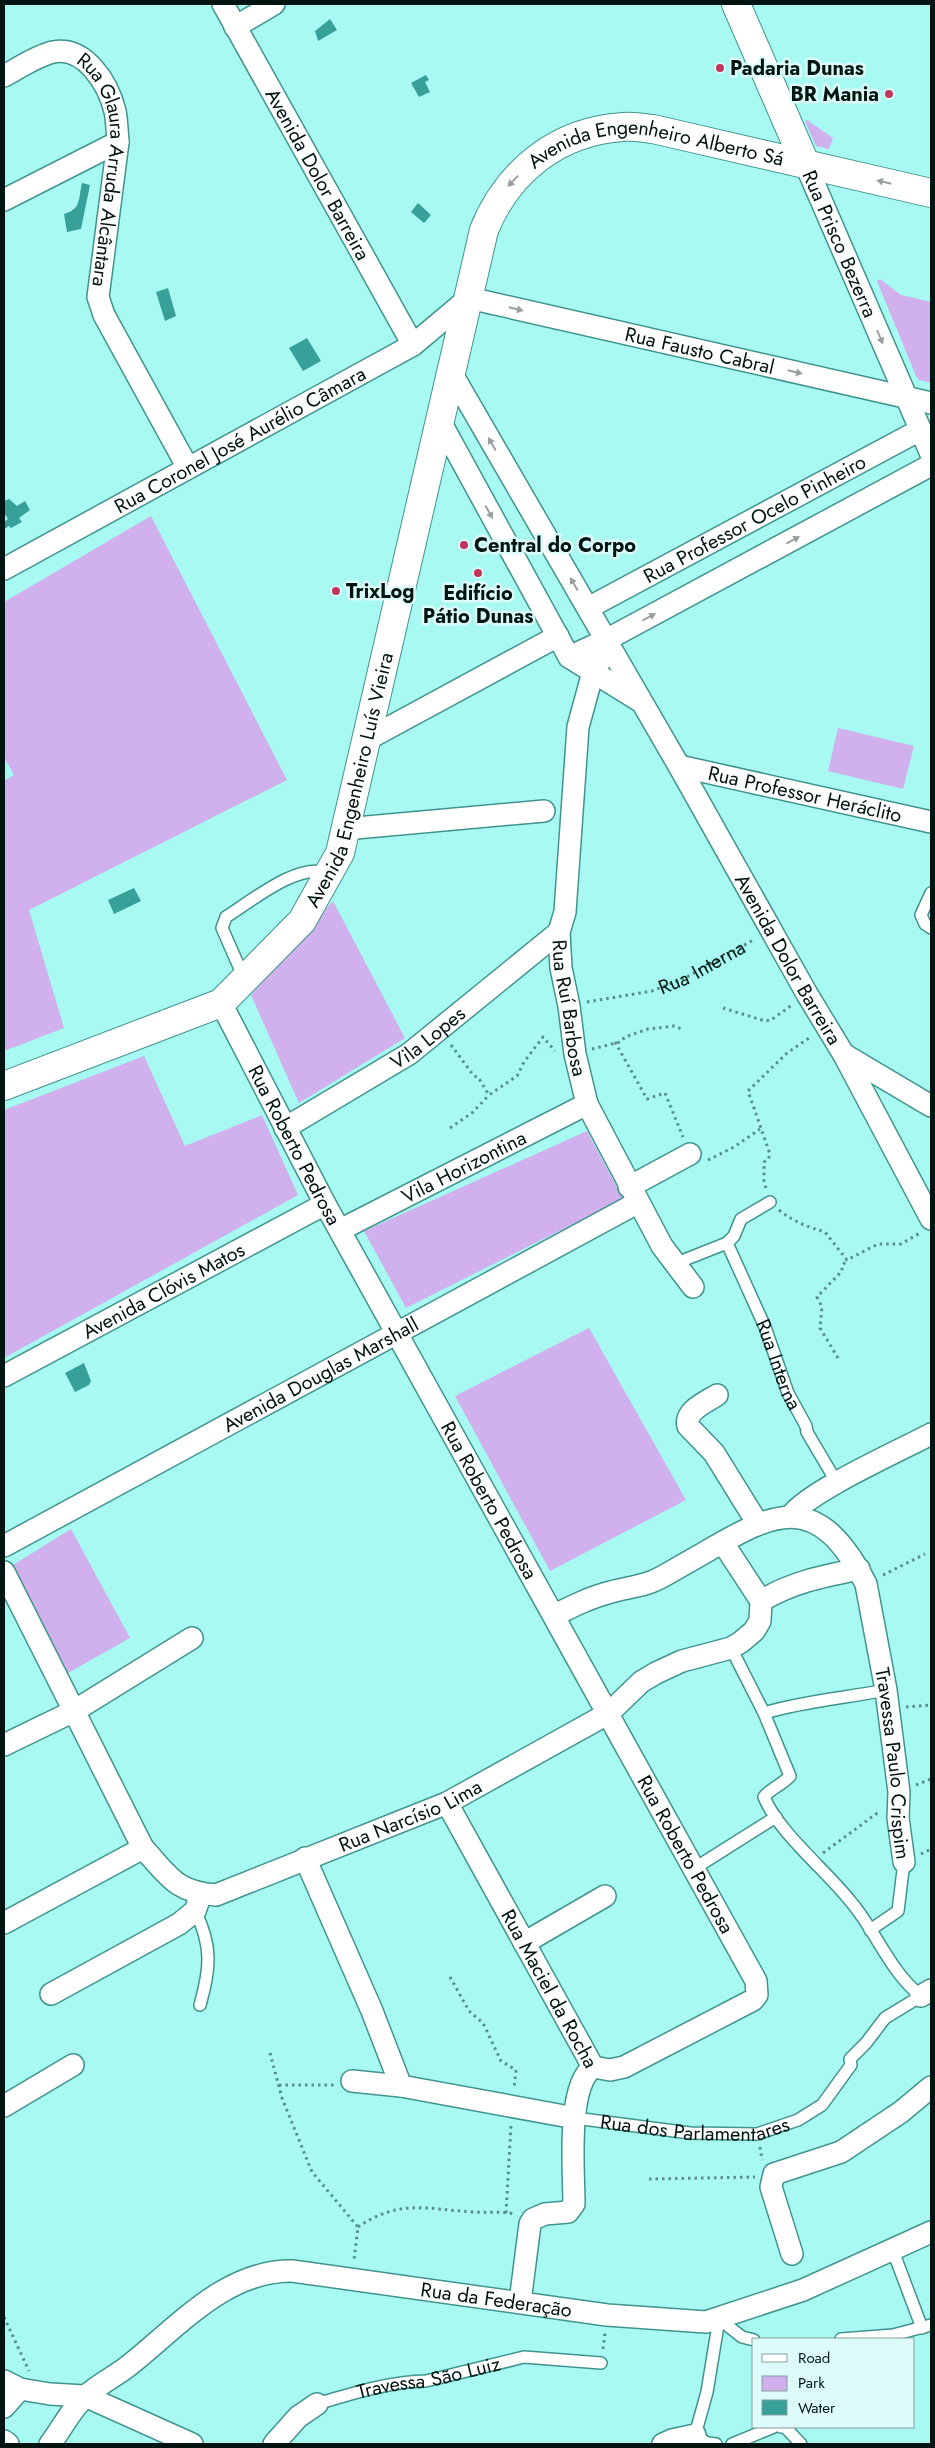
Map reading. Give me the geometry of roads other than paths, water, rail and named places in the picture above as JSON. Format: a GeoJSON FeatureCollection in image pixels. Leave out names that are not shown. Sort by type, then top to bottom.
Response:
{"type":"FeatureCollection","features":[{"type":"Feature","properties":{"kind":"main road","name":"Rua Prisco Bezerra"},"geometry":{"type":"LineString","coordinates":[[736,4],[805,163]]}},
{"type":"Feature","properties":{"kind":"main road","name":"Avenida Engenheiro Alberto Sá"},"geometry":{"type":"LineString","coordinates":[[469,298],[484,230],[504,190],[543,154],[574,138],[600,130],[624,126],[653,129],[931,193]]}},
{"type":"Feature","properties":{"kind":"main road","name":"Avenida Engenheiro Luís Vieira"},"geometry":{"type":"LineString","coordinates":[[4,1086],[221,1003],[302,921],[340,853],[469,298]]}},
{"type":"Feature","properties":{"kind":"street","name":"Avenida Dolor Barreira"},"geometry":{"type":"LineString","coordinates":[[223,4],[413,345]]}},
{"type":"Feature","properties":{"kind":"street"},"geometry":{"type":"LineString","coordinates":[[235,27],[274,4]]}},
{"type":"Feature","properties":{"kind":"street","name":"Rua Glaura Arruda Alcântara"},"geometry":{"type":"LineString","coordinates":[[4,76],[53,52],[68,51],[92,66],[111,99],[116,119],[118,142],[98,297],[104,315],[188,468]]}},
{"type":"Feature","properties":{"kind":"street"},"geometry":{"type":"LineString","coordinates":[[4,200],[118,142]]}},
{"type":"Feature","properties":{"kind":"street","name":"Rua Prisco Bezerra"},"geometry":{"type":"LineString","coordinates":[[805,163],[931,454]]}},
{"type":"Feature","properties":{"kind":"street","name":"Rua Coronel José Aurélio Câmara"},"geometry":{"type":"LineString","coordinates":[[4,569],[413,345],[469,298]]}},
{"type":"Feature","properties":{"kind":"street","name":"Rua Fausto Cabral"},"geometry":{"type":"LineString","coordinates":[[469,298],[931,402]]}},
{"type":"Feature","properties":{"kind":"street","name":"Avenida Dolor Barreira"},"geometry":{"type":"LineString","coordinates":[[452,374],[679,766],[807,994],[844,1055],[927,1225]]}},
{"type":"Feature","properties":{"kind":"street"},"geometry":{"type":"LineString","coordinates":[[440,423],[569,657]]}},
{"type":"Feature","properties":{"kind":"street","name":"Rua Professor Ocelo Pinheiro"},"geometry":{"type":"LineString","coordinates":[[588,608],[920,430]]}},
{"type":"Feature","properties":{"kind":"street","name":"Rua Professor Ocelo Pinheiro"},"geometry":{"type":"LineString","coordinates":[[569,657],[608,643],[931,465]]}},
{"type":"Feature","properties":{"kind":"street"},"geometry":{"type":"LineString","coordinates":[[366,740],[558,636]]}},
{"type":"Feature","properties":{"kind":"street","name":"Rua Ruí Barbosa"},"geometry":{"type":"LineString","coordinates":[[608,643],[594,672],[578,727],[566,912],[559,932],[561,968],[570,1006],[575,1054],[587,1104],[633,1195],[674,1264],[692,1287]]}},
{"type":"Feature","properties":{"kind":"street","name":"Avenida Dolor Barreira"},"geometry":{"type":"LineString","coordinates":[[569,657],[642,702]]}},
{"type":"Feature","properties":{"kind":"street","name":"Rua Professor Heráclito"},"geometry":{"type":"LineString","coordinates":[[679,766],[931,822]]}},
{"type":"Feature","properties":{"kind":"street"},"geometry":{"type":"LineString","coordinates":[[346,829],[544,812]]}},
{"type":"Feature","properties":{"kind":"street","name":"Vila Lopes"},"geometry":{"type":"LineString","coordinates":[[285,1128],[409,1054],[559,932]]}},
{"type":"Feature","properties":{"kind":"street","name":"Rua Roberto Pedrosa"},"geometry":{"type":"LineString","coordinates":[[221,1003],[325,1204],[396,1334],[555,1615],[756,1981],[757,1994],[752,2000],[624,2066],[610,2070],[593,2067]]}},
{"type":"Feature","properties":{"kind":"street"},"geometry":{"type":"LineString","coordinates":[[844,1055],[931,1106]]}},
{"type":"Feature","properties":{"kind":"street","name":"Vila Horizontina"},"geometry":{"type":"LineString","coordinates":[[340,1230],[587,1104]]}},
{"type":"Feature","properties":{"kind":"street","name":"Avenida Douglas Marshall"},"geometry":{"type":"LineString","coordinates":[[4,1546],[396,1334],[633,1195],[690,1154]]}},
{"type":"Feature","properties":{"kind":"street","name":"Avenida Clóvis Matos"},"geometry":{"type":"LineString","coordinates":[[4,1376],[325,1204]]}},
{"type":"Feature","properties":{"kind":"street"},"geometry":{"type":"LineString","coordinates":[[717,1395],[689,1415],[687,1420],[688,1426],[714,1453],[758,1524]]}},
{"type":"Feature","properties":{"kind":"street"},"geometry":{"type":"LineString","coordinates":[[791,1516],[800,1506],[837,1483],[931,1434]]}},
{"type":"Feature","properties":{"kind":"street"},"geometry":{"type":"LineString","coordinates":[[555,1615],[591,1598],[652,1582],[758,1524],[791,1516],[820,1524],[835,1538],[862,1577]]}},
{"type":"Feature","properties":{"kind":"street"},"geometry":{"type":"LineString","coordinates":[[723,1543],[762,1601],[760,1621],[754,1631],[731,1648]]}},
{"type":"Feature","properties":{"kind":"street"},"geometry":{"type":"LineString","coordinates":[[4,1572],[143,1848],[176,1883],[190,1892],[198,1902],[167,1931],[51,1994]]}},
{"type":"Feature","properties":{"kind":"street"},"geometry":{"type":"LineString","coordinates":[[762,1601],[780,1590],[799,1582],[862,1577]]}},
{"type":"Feature","properties":{"kind":"street","name":"Travessa Paulo Crispim"},"geometry":{"type":"LineString","coordinates":[[862,1577],[887,1700],[904,1862]]}},
{"type":"Feature","properties":{"kind":"street"},"geometry":{"type":"LineString","coordinates":[[4,1745],[74,1710],[192,1638]]}},
{"type":"Feature","properties":{"kind":"street","name":"Rua Narcísio Lima"},"geometry":{"type":"LineString","coordinates":[[198,1902],[304,1858],[447,1803],[609,1713],[641,1682],[656,1673],[682,1662],[731,1648]]}},
{"type":"Feature","properties":{"kind":"street","name":"Rua Maciel da Rocha"},"geometry":{"type":"LineString","coordinates":[[447,1803],[593,2067],[586,2072],[577,2096],[572,2208],[561,2214],[545,2214],[533,2218],[530,2224],[520,2302]]}},
{"type":"Feature","properties":{"kind":"street"},"geometry":{"type":"LineString","coordinates":[[4,1923],[143,1848]]}},
{"type":"Feature","properties":{"kind":"street"},"geometry":{"type":"LineString","coordinates":[[304,1858],[372,2011],[401,2086]]}},
{"type":"Feature","properties":{"kind":"street"},"geometry":{"type":"LineString","coordinates":[[524,1943],[605,1896]]}},
{"type":"Feature","properties":{"kind":"street"},"geometry":{"type":"LineString","coordinates":[[4,2106],[73,2065]]}},
{"type":"Feature","properties":{"kind":"street","name":"Rua dos Parlamentares"},"geometry":{"type":"LineString","coordinates":[[352,2081],[401,2086],[575,2118]]}},
{"type":"Feature","properties":{"kind":"street"},"geometry":{"type":"LineString","coordinates":[[792,2254],[771,2187],[771,2174],[841,2152],[901,2112],[931,2087]]}},
{"type":"Feature","properties":{"kind":"street","name":"Rua da Federação"},"geometry":{"type":"LineString","coordinates":[[50,2444],[86,2396],[128,2366],[214,2298],[241,2280],[277,2271],[352,2278],[607,2315],[691,2322],[719,2319],[803,2290],[893,2251],[931,2232]]}},
{"type":"Feature","properties":{"kind":"street"},"geometry":{"type":"LineString","coordinates":[[4,2407],[12,2385],[50,2394],[86,2396],[192,2444]]}},
{"type":"Feature","properties":{"kind":"street","name":"Travessa São Luiz"},"geometry":{"type":"LineString","coordinates":[[274,2444],[298,2417],[317,2404]]}},
{"type":"Feature","properties":{"kind":"street"},"geometry":{"type":"LineString","coordinates":[[663,2444],[678,2438],[695,2435]]}},
{"type":"Feature","properties":{"kind":"street"},"geometry":{"type":"LineString","coordinates":[[4,2441],[8,2444]]}},
{"type":"Feature","properties":{"kind":"lane"},"geometry":{"type":"LineString","coordinates":[[245,980],[222,928],[226,917],[293,875],[320,870],[328,874]]}},
{"type":"Feature","properties":{"kind":"lane"},"geometry":{"type":"LineString","coordinates":[[931,893],[921,915],[925,924],[931,928]]}},
{"type":"Feature","properties":{"kind":"lane"},"geometry":{"type":"LineString","coordinates":[[674,1264],[727,1243],[734,1236],[741,1219],[770,1202]]}},
{"type":"Feature","properties":{"kind":"lane","name":"Rua Interna"},"geometry":{"type":"LineString","coordinates":[[727,1243],[765,1327],[788,1393],[806,1426],[807,1432],[837,1483]]}},
{"type":"Feature","properties":{"kind":"lane"},"geometry":{"type":"LineString","coordinates":[[731,1648],[764,1713],[790,1776],[764,1797],[776,1817],[852,1903],[912,1989],[926,1993]]}},
{"type":"Feature","properties":{"kind":"lane"},"geometry":{"type":"LineString","coordinates":[[764,1713],[798,1703],[887,1700]]}},
{"type":"Feature","properties":{"kind":"lane"},"geometry":{"type":"LineString","coordinates":[[695,1868],[776,1817]]}},
{"type":"Feature","properties":{"kind":"lane","name":"Travessa Paulo Crispim"},"geometry":{"type":"LineString","coordinates":[[870,1930],[898,1911],[904,1862]]}},
{"type":"Feature","properties":{"kind":"lane"},"geometry":{"type":"LineString","coordinates":[[198,1902],[205,1930],[209,1974],[200,2005]]}},
{"type":"Feature","properties":{"kind":"lane","name":"Rua dos Parlamentares"},"geometry":{"type":"LineString","coordinates":[[575,2118],[690,2132],[758,2134],[798,2120],[822,2105],[851,2065],[850,2058],[866,2043],[885,2018],[926,1993]]}},
{"type":"Feature","properties":{"kind":"lane"},"geometry":{"type":"LineString","coordinates":[[854,2338],[893,2335],[927,2326],[893,2251]]}},
{"type":"Feature","properties":{"kind":"lane"},"geometry":{"type":"LineString","coordinates":[[716,2444],[707,2442],[695,2435],[707,2392],[719,2319],[742,2337],[752,2340]]}},
{"type":"Feature","properties":{"kind":"lane","name":"Travessa São Luiz"},"geometry":{"type":"LineString","coordinates":[[317,2404],[350,2394],[411,2381],[426,2381],[524,2357],[601,2362]]}},
{"type":"Feature","properties":{"kind":"lane"},"geometry":{"type":"LineString","coordinates":[[732,2444],[772,2428]]}},
{"type":"Feature","properties":{"kind":"lane"},"geometry":{"type":"LineString","coordinates":[[785,2428],[801,2444]]}},
{"type":"Feature","properties":{"kind":"water"},"geometry":{"type":"Polygon","coordinates":[[[330,19],[337,30],[318,41],[315,31],[330,19]]]}},
{"type":"Feature","properties":{"kind":"water"},"geometry":{"type":"Polygon","coordinates":[[[426,75],[429,80],[425,82],[430,92],[419,97],[411,83],[426,75]]]}},
{"type":"Feature","properties":{"kind":"water"},"geometry":{"type":"Polygon","coordinates":[[[82,183],[90,185],[81,229],[67,232],[64,214],[76,207],[82,183]]]}},
{"type":"Feature","properties":{"kind":"water"},"geometry":{"type":"Polygon","coordinates":[[[418,203],[431,215],[424,223],[411,212],[418,203]]]}},
{"type":"Feature","properties":{"kind":"water"},"geometry":{"type":"Polygon","coordinates":[[[168,288],[176,316],[165,321],[156,292],[168,288]]]}},
{"type":"Feature","properties":{"kind":"water"},"geometry":{"type":"Polygon","coordinates":[[[307,338],[321,361],[303,371],[289,348],[307,338]]]}},
{"type":"Feature","properties":{"kind":"water"},"geometry":{"type":"Polygon","coordinates":[[[9,499],[17,506],[25,501],[30,510],[19,518],[22,522],[11,528],[9,526],[4,529],[4,522],[8,519],[4,513],[4,501],[9,499]]]}},
{"type":"Feature","properties":{"kind":"water"},"geometry":{"type":"Polygon","coordinates":[[[134,888],[141,901],[114,914],[108,900],[134,888]]]}},
{"type":"Feature","properties":{"kind":"water"},"geometry":{"type":"Polygon","coordinates":[[[84,1363],[91,1381],[89,1385],[75,1392],[65,1373],[84,1363]]]}},
{"type":"Feature","properties":{"kind":"place","name":"Padaria Dunas"},"geometry":{"type":"Point","coordinates":[720,68]}},
{"type":"Feature","properties":{"kind":"place","name":"BR Mania"},"geometry":{"type":"Point","coordinates":[889,94]}},
{"type":"Feature","properties":{"kind":"place","name":"Central do Corpo"},"geometry":{"type":"Point","coordinates":[464,545]}},
{"type":"Feature","properties":{"kind":"place","name":"Edifício Pátio Dunas"},"geometry":{"type":"Point","coordinates":[478,573]}},
{"type":"Feature","properties":{"kind":"place","name":"TrixLog"},"geometry":{"type":"Point","coordinates":[336,591]}}]}
